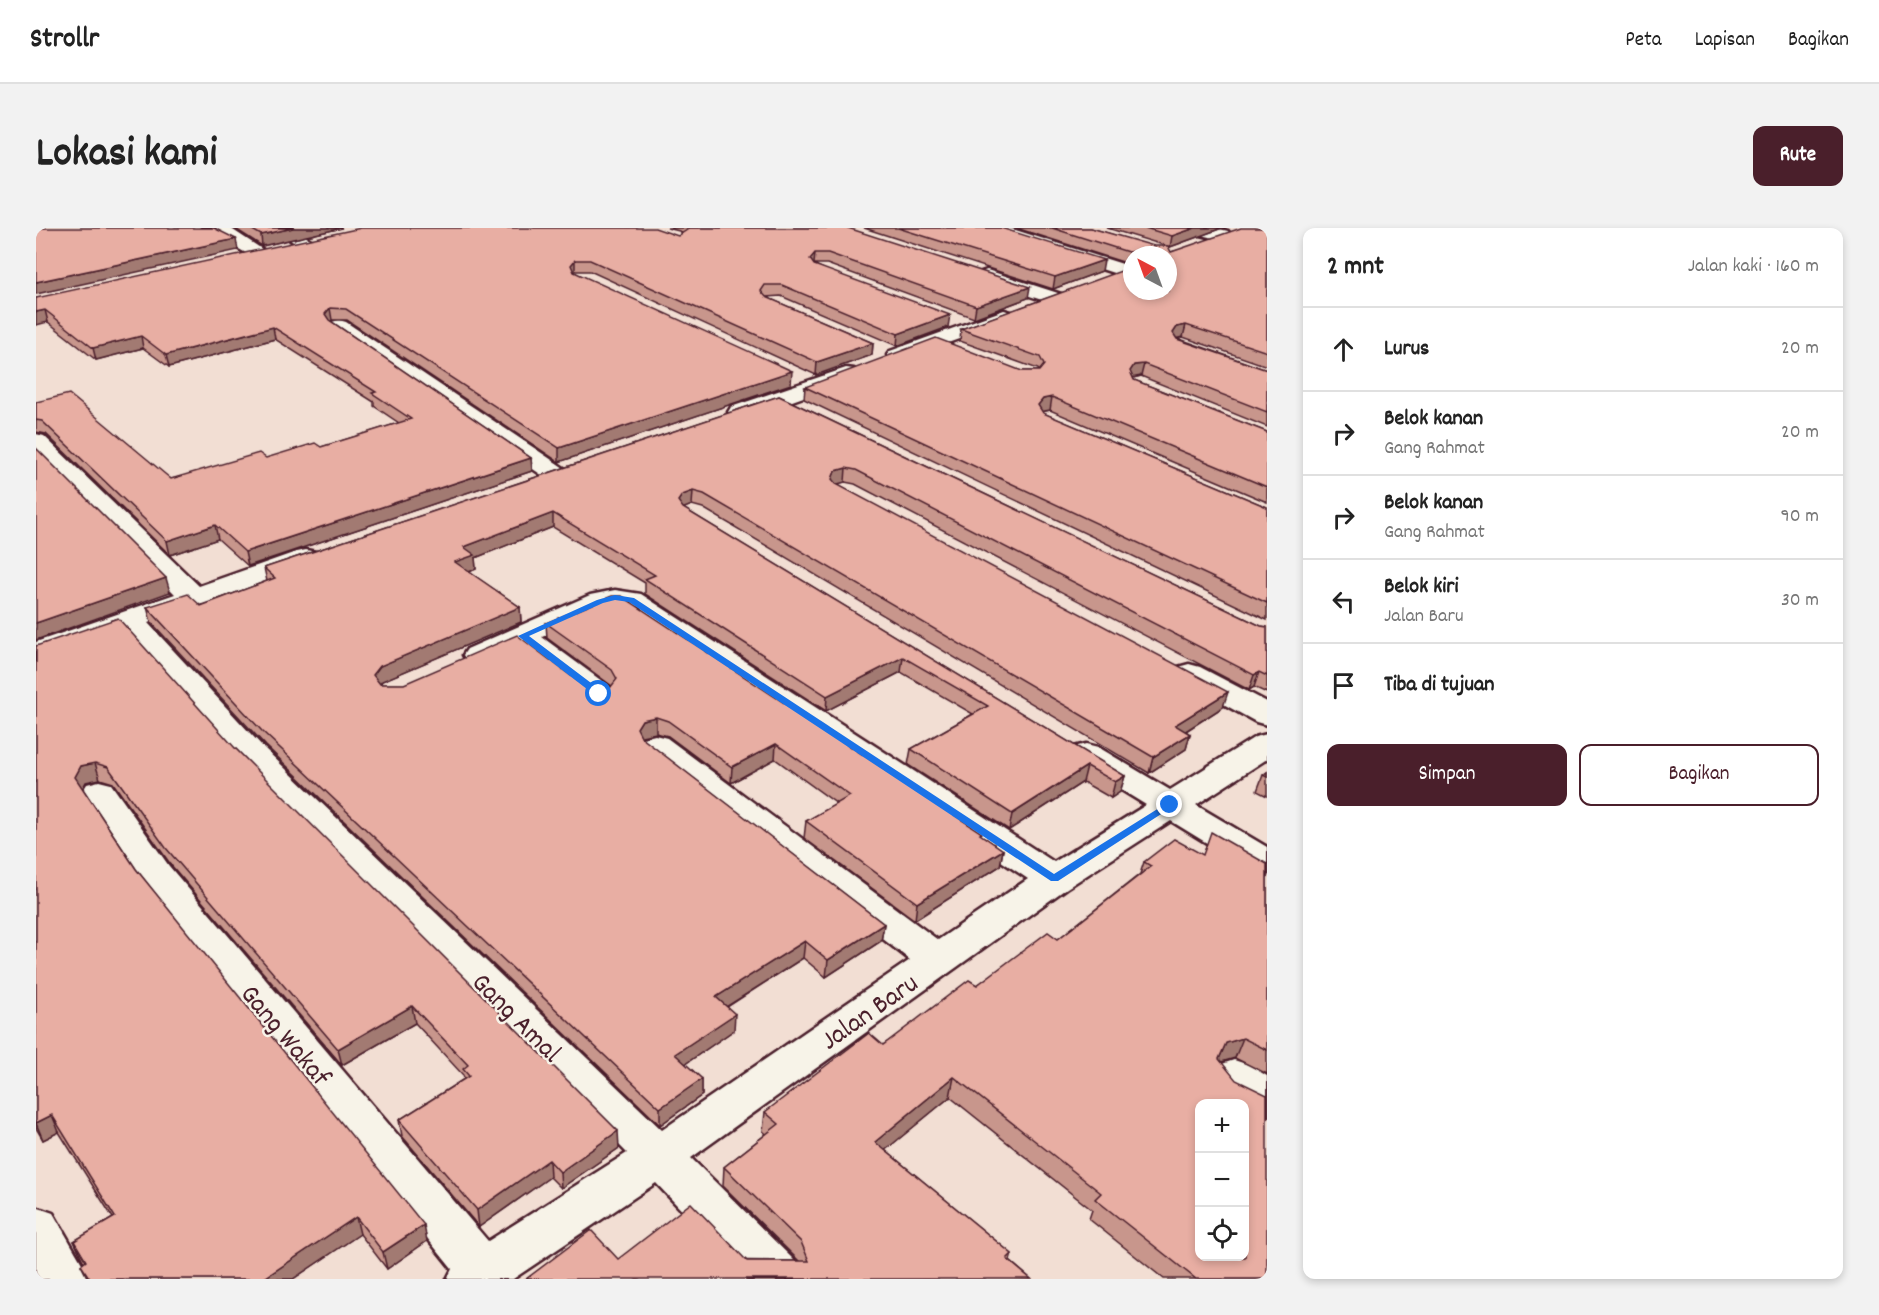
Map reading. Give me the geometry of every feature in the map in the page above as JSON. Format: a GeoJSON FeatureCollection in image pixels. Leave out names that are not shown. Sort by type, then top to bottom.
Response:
{"type":"FeatureCollection","features":[{"type":"Feature","properties":{"kind":"street"},"geometry":{"type":"LineString","coordinates":[[210,228],[221,230],[259,253]]}},
{"type":"Feature","properties":{"kind":"street"},"geometry":{"type":"LineString","coordinates":[[237,258],[312,238],[280,228]]}},
{"type":"Feature","properties":{"kind":"street"},"geometry":{"type":"LineString","coordinates":[[992,228],[1123,268]]}},
{"type":"Feature","properties":{"kind":"street"},"geometry":{"type":"LineString","coordinates":[[1194,228],[1222,235]]}},
{"type":"Feature","properties":{"kind":"street"},"geometry":{"type":"LineString","coordinates":[[1191,247],[1244,228]]}},
{"type":"Feature","properties":{"kind":"street"},"geometry":{"type":"LineString","coordinates":[[1095,283],[1123,272]]}},
{"type":"Feature","properties":{"kind":"street"},"geometry":{"type":"LineString","coordinates":[[975,273],[1054,298]]}},
{"type":"Feature","properties":{"kind":"street"},"geometry":{"type":"LineString","coordinates":[[712,421],[779,398],[805,380],[933,341],[1075,291]]}},
{"type":"Feature","properties":{"kind":"street"},"geometry":{"type":"LineString","coordinates":[[944,316],[974,327]]}},
{"type":"Feature","properties":{"kind":"street"},"geometry":{"type":"LineString","coordinates":[[339,326],[566,469],[521,484]]}},
{"type":"Feature","properties":{"kind":"street"},"geometry":{"type":"LineString","coordinates":[[933,341],[963,352]]}},
{"type":"Feature","properties":{"kind":"street"},"geometry":{"type":"LineString","coordinates":[[779,398],[811,414]]}},
{"type":"Feature","properties":{"kind":"street"},"geometry":{"type":"LineString","coordinates":[[36,441],[193,596]]}},
{"type":"Feature","properties":{"kind":"street"},"geometry":{"type":"LineString","coordinates":[[36,652],[128,618],[329,550]]}},
{"type":"Feature","properties":{"kind":"street"},"geometry":{"type":"LineString","coordinates":[[447,668],[600,601],[615,598],[631,600],[1054,879]]}},
{"type":"Feature","properties":{"kind":"street","name":"Gang Amal"},"geometry":{"type":"LineString","coordinates":[[128,618],[252,755],[659,1156],[780,1279]]}},
{"type":"Feature","properties":{"kind":"street"},"geometry":{"type":"LineString","coordinates":[[522,636],[599,694]]}},
{"type":"Feature","properties":{"kind":"street"},"geometry":{"type":"LineString","coordinates":[[1161,659],[1267,715]]}},
{"type":"Feature","properties":{"kind":"street"},"geometry":{"type":"LineString","coordinates":[[1058,737],[1267,863]]}},
{"type":"Feature","properties":{"kind":"street","name":"Jalan Baru"},"geometry":{"type":"LineString","coordinates":[[478,1275],[659,1156],[1054,879],[1267,744]]}},
{"type":"Feature","properties":{"kind":"street"},"geometry":{"type":"LineString","coordinates":[[655,745],[938,961]]}},
{"type":"Feature","properties":{"kind":"street","name":"Gang Wakaf"},"geometry":{"type":"LineString","coordinates":[[99,792],[156,875],[478,1275]]}},
{"type":"Feature","properties":{"kind":"street"},"geometry":{"type":"LineString","coordinates":[[36,1228],[66,1279]]}},
{"type":"Feature","properties":{"kind":"building"},"geometry":{"type":"Polygon","coordinates":[[[36,228],[214,228],[236,239],[36,282],[36,228]]]}},
{"type":"Feature","properties":{"kind":"building"},"geometry":{"type":"Polygon","coordinates":[[[249,228],[293,228],[261,235],[249,228]]]}},
{"type":"Feature","properties":{"kind":"building"},"geometry":{"type":"Polygon","coordinates":[[[361,228],[655,228],[678,236],[690,228],[848,228],[1030,287],[976,306],[828,253],[815,253],[810,259],[814,265],[950,315],[898,334],[782,285],[765,285],[761,291],[766,297],[873,343],[817,362],[590,260],[575,260],[571,265],[574,272],[792,371],[559,448],[346,309],[330,308],[325,314],[329,320],[531,458],[245,552],[215,525],[167,541],[42,421],[36,420],[36,402],[69,394],[171,479],[259,453],[266,458],[315,443],[321,447],[411,419],[372,393],[376,392],[273,327],[166,355],[141,336],[93,348],[45,310],[36,312],[36,298],[361,228]]]}},
{"type":"Feature","properties":{"kind":"building"},"geometry":{"type":"Polygon","coordinates":[[[898,228],[1001,228],[1104,260],[1055,277],[898,228]]]}},
{"type":"Feature","properties":{"kind":"building"},"geometry":{"type":"Polygon","coordinates":[[[1052,228],[1091,228],[1154,246],[1123,246],[1123,250],[1052,228]]]}},
{"type":"Feature","properties":{"kind":"building"},"geometry":{"type":"Polygon","coordinates":[[[1145,228],[1195,228],[1172,236],[1145,228]]]}},
{"type":"Feature","properties":{"kind":"building"},"geometry":{"type":"Polygon","coordinates":[[[1241,228],[1267,228],[1267,352],[1186,325],[1177,327],[1173,333],[1177,339],[1267,370],[1267,412],[1144,364],[1134,365],[1130,371],[1134,380],[1267,432],[1267,487],[1052,397],[1043,399],[1038,405],[1043,413],[1267,507],[1267,603],[805,387],[936,338],[1022,371],[1039,371],[1044,365],[1040,357],[961,329],[1123,270],[1123,300],[1177,300],[1177,250],[1241,228]]]}},
{"type":"Feature","properties":{"kind":"building"},"geometry":{"type":"Polygon","coordinates":[[[779,396],[1267,627],[1267,676],[1259,672],[1254,675],[856,470],[846,468],[835,471],[832,479],[836,484],[1228,692],[1175,725],[1190,734],[1153,757],[704,494],[693,491],[682,495],[678,501],[683,508],[1125,776],[1115,782],[1087,766],[1012,814],[911,749],[988,706],[903,657],[827,696],[645,579],[655,575],[553,513],[464,547],[475,555],[455,562],[520,607],[380,666],[373,675],[380,684],[404,684],[517,635],[586,687],[598,690],[610,688],[617,679],[612,670],[546,623],[612,596],[622,596],[982,833],[980,834],[1003,850],[917,903],[806,821],[850,796],[776,744],[732,767],[668,721],[656,717],[642,720],[637,728],[642,738],[884,924],[828,960],[805,941],[716,997],[735,1014],[675,1054],[702,1079],[660,1108],[262,731],[147,607],[188,594],[201,606],[275,578],[264,568],[779,396]]]}},
{"type":"Feature","properties":{"kind":"building"},"geometry":{"type":"Polygon","coordinates":[[[36,448],[166,578],[36,623],[36,448]]]}},
{"type":"Feature","properties":{"kind":"building"},"geometry":{"type":"Polygon","coordinates":[[[118,618],[235,748],[618,1131],[560,1172],[549,1160],[477,1210],[399,1120],[469,1076],[463,1069],[468,1065],[412,1006],[338,1049],[166,848],[108,767],[95,763],[81,766],[75,777],[136,869],[424,1225],[383,1252],[356,1217],[263,1279],[90,1279],[81,1265],[86,1261],[74,1241],[115,1217],[52,1115],[36,1123],[36,646],[118,618]]]}},
{"type":"Feature","properties":{"kind":"building"},"geometry":{"type":"Polygon","coordinates":[[[1211,832],[1267,864],[1267,1050],[1243,1038],[1226,1043],[1219,1059],[1236,1080],[1267,1095],[1267,1279],[1196,1279],[1095,1199],[1101,1193],[954,1077],[875,1142],[1012,1254],[1007,1259],[1031,1279],[526,1279],[591,1230],[618,1259],[691,1203],[747,1261],[809,1261],[801,1242],[724,1167],[779,1124],[765,1112],[869,1033],[883,1045],[969,980],[977,985],[1048,932],[1058,939],[1151,866],[1144,862],[1174,839],[1203,855],[1211,832]]]}},
{"type":"Feature","properties":{"kind":"route"},"geometry":{"type":"LineString","coordinates":[[599,694],[522,636],[600,601],[615,598],[631,600],[1054,879],[1170,805]]}}]}
